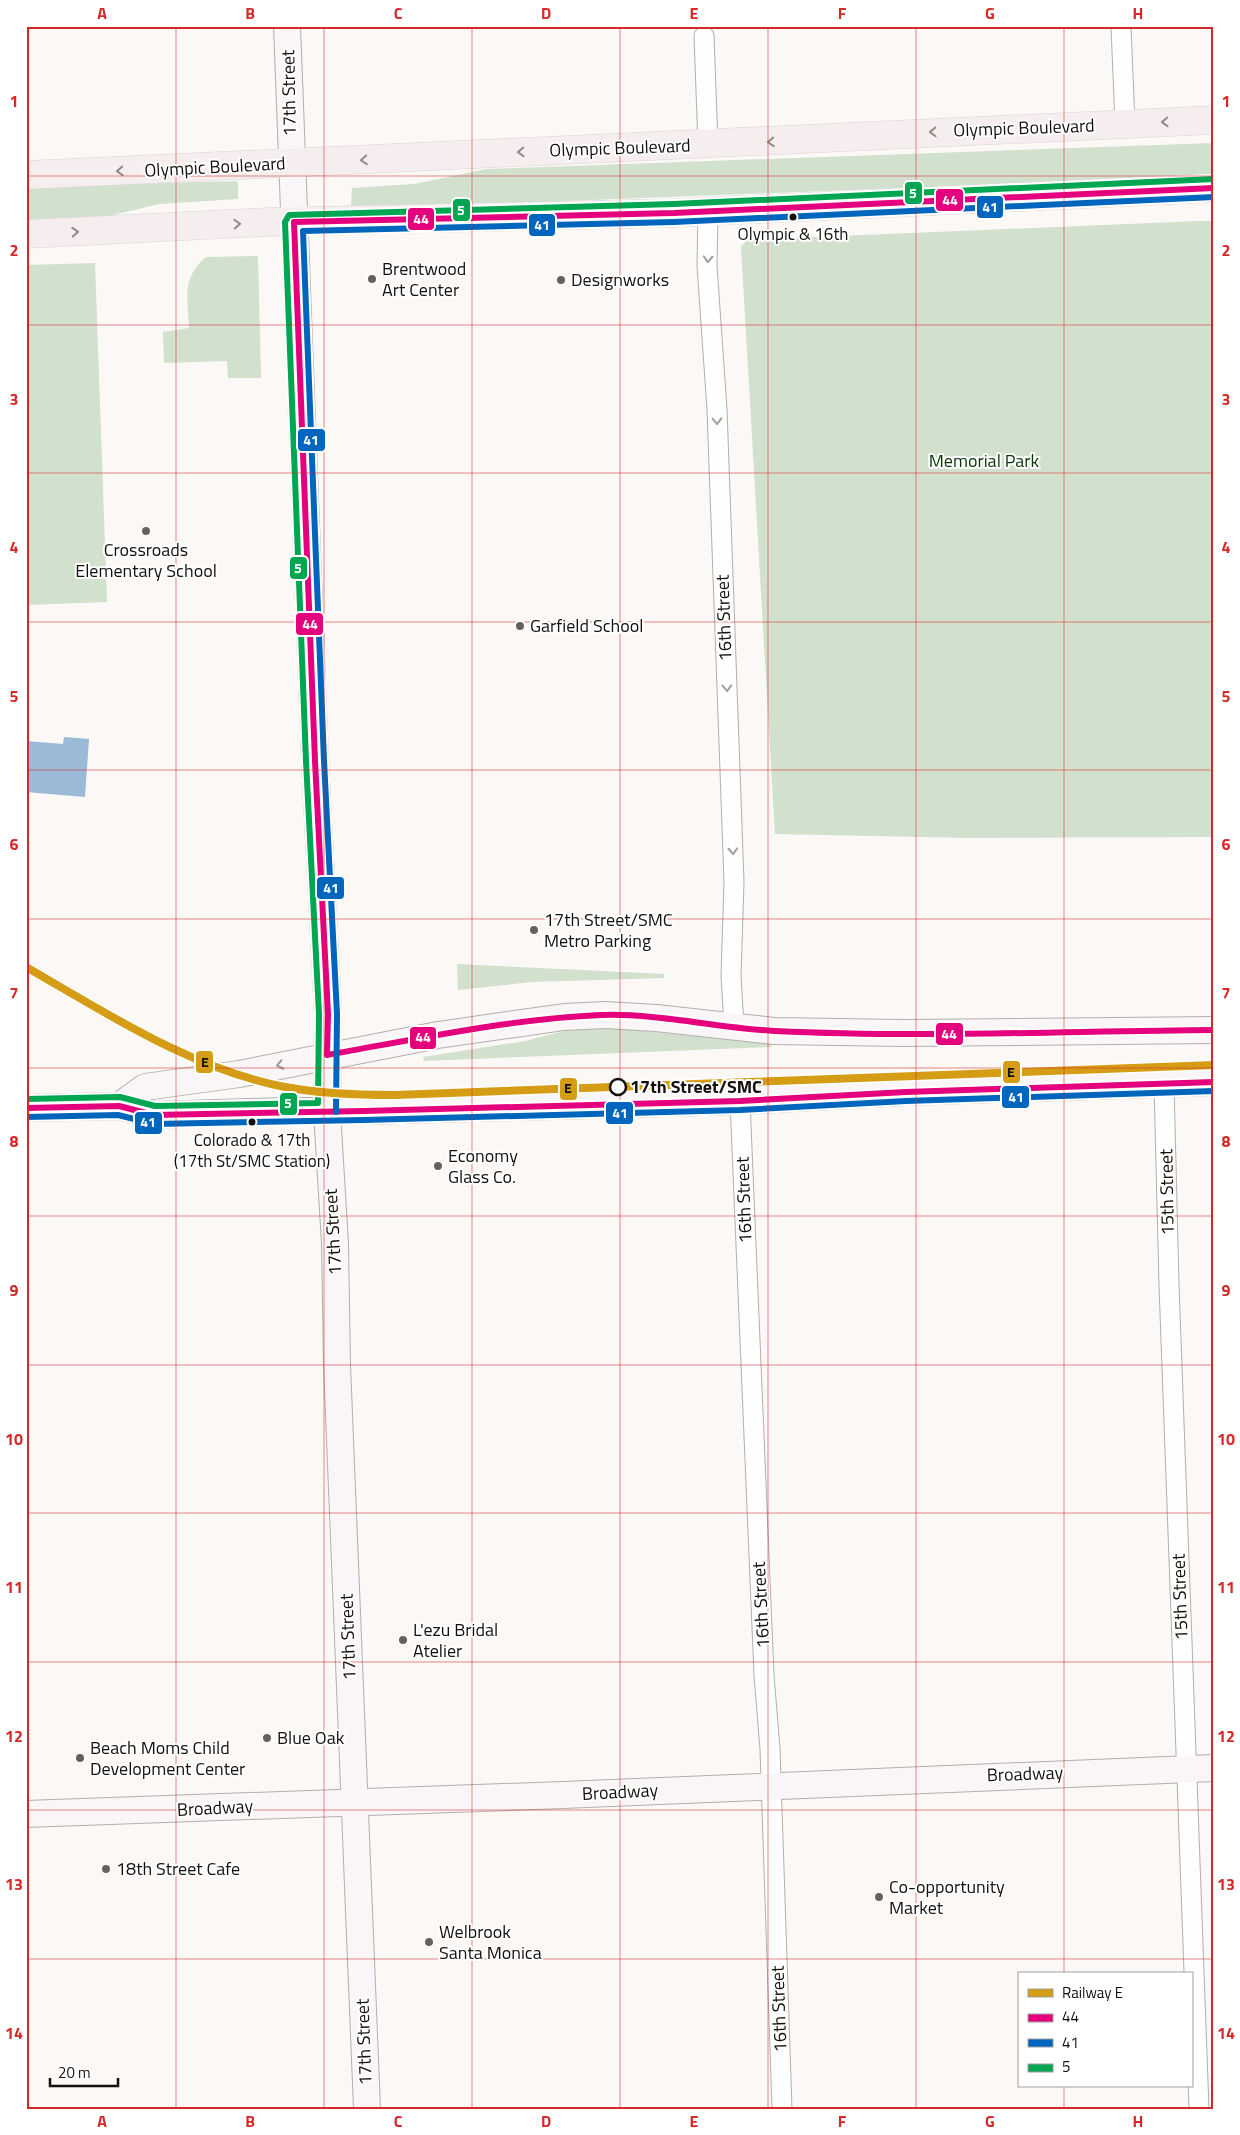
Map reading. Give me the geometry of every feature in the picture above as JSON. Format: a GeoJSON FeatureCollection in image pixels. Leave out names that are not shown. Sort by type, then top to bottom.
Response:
{"type":"FeatureCollection","features":[{"type":"Feature","properties":{"kind":"main road","name":"Olympic Boulevard"},"geometry":{"type":"LineString","coordinates":[[26,175],[708,145],[918,132],[1214,120]]}},
{"type":"Feature","properties":{"kind":"main road"},"geometry":{"type":"LineString","coordinates":[[26,234],[294,222],[708,210],[1214,188]]}},
{"type":"Feature","properties":{"kind":"street"},"geometry":{"type":"LineString","coordinates":[[1121,26],[1125,124]]}},
{"type":"Feature","properties":{"kind":"street","name":"17th Street"},"geometry":{"type":"LineString","coordinates":[[288,27],[291,163],[315,761],[328,1014],[327,1112],[335,1243],[337,1365],[367,2109]]}},
{"type":"Feature","properties":{"kind":"street"},"geometry":{"type":"LineString","coordinates":[[704,36],[708,145]]}},
{"type":"Feature","properties":{"kind":"street","name":"16th Street"},"geometry":{"type":"LineString","coordinates":[[708,210],[707,266],[717,409],[734,882],[731,968],[734,1026]]}},
{"type":"Feature","properties":{"kind":"street"},"geometry":{"type":"LineString","coordinates":[[119,1106],[145,1087],[239,1074],[328,1055],[484,1027],[564,1017],[605,1015],[774,1031],[903,1033],[1214,1030]]}},
{"type":"Feature","properties":{"kind":"street"},"geometry":{"type":"LineString","coordinates":[[26,1108],[119,1106],[154,1115],[283,1111],[327,1112],[740,1101],[906,1092],[1214,1082]]}},
{"type":"Feature","properties":{"kind":"street","name":"15th Street"},"geometry":{"type":"LineString","coordinates":[[1164,1084],[1186,1769],[1200,2109]]}},
{"type":"Feature","properties":{"kind":"street","name":"16th Street"},"geometry":{"type":"LineString","coordinates":[[740,1101],[764,1675],[772,1785],[782,2109]]}},
{"type":"Feature","properties":{"kind":"street","name":"Broadway"},"geometry":{"type":"LineString","coordinates":[[26,1814],[563,1795],[1214,1768]]}},
{"type":"Feature","properties":{"kind":"green space"},"geometry":{"type":"Polygon","coordinates":[[[1214,143],[1214,176],[408,207],[354,207],[351,205],[352,188],[414,184],[486,169],[1214,143]]]}},
{"type":"Feature","properties":{"kind":"green space"},"geometry":{"type":"Polygon","coordinates":[[[236,181],[238,184],[238,199],[159,204],[109,216],[26,221],[26,187],[236,181]]]}},
{"type":"Feature","properties":{"kind":"green space","name":"Memorial Park"},"geometry":{"type":"Polygon","coordinates":[[[1214,221],[1214,837],[970,838],[775,834],[741,247],[747,240],[1214,221]]]}},
{"type":"Feature","properties":{"kind":"green space"},"geometry":{"type":"Polygon","coordinates":[[[258,256],[261,378],[228,378],[227,361],[164,363],[163,332],[189,328],[187,298],[189,281],[198,265],[206,257],[258,256]]]}},
{"type":"Feature","properties":{"kind":"green space"},"geometry":{"type":"Polygon","coordinates":[[[95,263],[107,602],[26,605],[26,265],[95,263]]]}},
{"type":"Feature","properties":{"kind":"green space"},"geometry":{"type":"Polygon","coordinates":[[[457,964],[664,974],[664,978],[532,982],[458,990],[457,964]]]}},
{"type":"Feature","properties":{"kind":"green space"},"geometry":{"type":"Polygon","coordinates":[[[572,1029],[624,1029],[772,1044],[771,1047],[424,1061],[423,1057],[525,1041],[572,1029]]]}},
{"type":"Feature","properties":{"kind":"water"},"geometry":{"type":"Polygon","coordinates":[[[64,737],[89,739],[85,797],[26,792],[26,741],[63,744],[64,737]]]}},
{"type":"Feature","properties":{"kind":"rail line","name":"E"},"geometry":{"type":"LineString","coordinates":[[26,967],[119,1021],[183,1054],[250,1079],[285,1087],[326,1093],[395,1095],[1214,1065]]}},
{"type":"Feature","properties":{"kind":"transit line","name":"5"},"geometry":{"type":"LineString","coordinates":[[26,1099],[120,1097],[155,1106],[318,1103],[319,1014],[306,761],[285,222],[289,215],[674,204],[1214,179]]}},
{"type":"Feature","properties":{"kind":"transit line","name":"44"},"geometry":{"type":"LineString","coordinates":[[1214,188],[674,213],[294,222],[315,761],[328,1014],[327,1055],[498,1025],[601,1015],[644,1016],[753,1029],[830,1033],[940,1034],[1214,1030]]}},
{"type":"Feature","properties":{"kind":"transit line","name":"41"},"geometry":{"type":"LineString","coordinates":[[336,1112],[337,1014],[324,761],[303,231],[674,222],[1214,197]]}},
{"type":"Feature","properties":{"kind":"transit line","name":"44"},"geometry":{"type":"LineString","coordinates":[[26,1108],[119,1106],[154,1115],[364,1111],[740,1101],[906,1092],[1214,1082]]}},
{"type":"Feature","properties":{"kind":"transit line","name":"41"},"geometry":{"type":"LineString","coordinates":[[26,1117],[118,1115],[154,1124],[364,1120],[740,1110],[906,1101],[1214,1091]]}},
{"type":"Feature","properties":{"kind":"place","name":"Olympic & 16th"},"geometry":{"type":"Point","coordinates":[793,217]}},
{"type":"Feature","properties":{"kind":"place","name":"Brentwood Art Center"},"geometry":{"type":"Point","coordinates":[372,279]}},
{"type":"Feature","properties":{"kind":"place","name":"Designworks"},"geometry":{"type":"Point","coordinates":[561,280]}},
{"type":"Feature","properties":{"kind":"place","name":"Crossroads Elementary School"},"geometry":{"type":"Point","coordinates":[146,531]}},
{"type":"Feature","properties":{"kind":"place","name":"Garfield School"},"geometry":{"type":"Point","coordinates":[520,626]}},
{"type":"Feature","properties":{"kind":"place","name":"17th Street/SMC Metro Parking"},"geometry":{"type":"Point","coordinates":[534,930]}},
{"type":"Feature","properties":{"kind":"place","name":"17th Street/SMC"},"geometry":{"type":"Point","coordinates":[618,1087]}},
{"type":"Feature","properties":{"kind":"place","name":"Colorado & 17th (17th St/SMC Station)"},"geometry":{"type":"Point","coordinates":[252,1122]}},
{"type":"Feature","properties":{"kind":"place","name":"Economy Glass Co."},"geometry":{"type":"Point","coordinates":[438,1166]}},
{"type":"Feature","properties":{"kind":"place","name":"L'ezu Bridal Atelier"},"geometry":{"type":"Point","coordinates":[403,1640]}},
{"type":"Feature","properties":{"kind":"place","name":"Blue Oak"},"geometry":{"type":"Point","coordinates":[267,1738]}},
{"type":"Feature","properties":{"kind":"place","name":"Beach Moms Child Development Center"},"geometry":{"type":"Point","coordinates":[80,1758]}},
{"type":"Feature","properties":{"kind":"place","name":"18th Street Cafe"},"geometry":{"type":"Point","coordinates":[106,1869]}},
{"type":"Feature","properties":{"kind":"place","name":"Co-opportunity Market"},"geometry":{"type":"Point","coordinates":[879,1897]}},
{"type":"Feature","properties":{"kind":"place","name":"Welbrook Santa Monica"},"geometry":{"type":"Point","coordinates":[429,1942]}}]}
